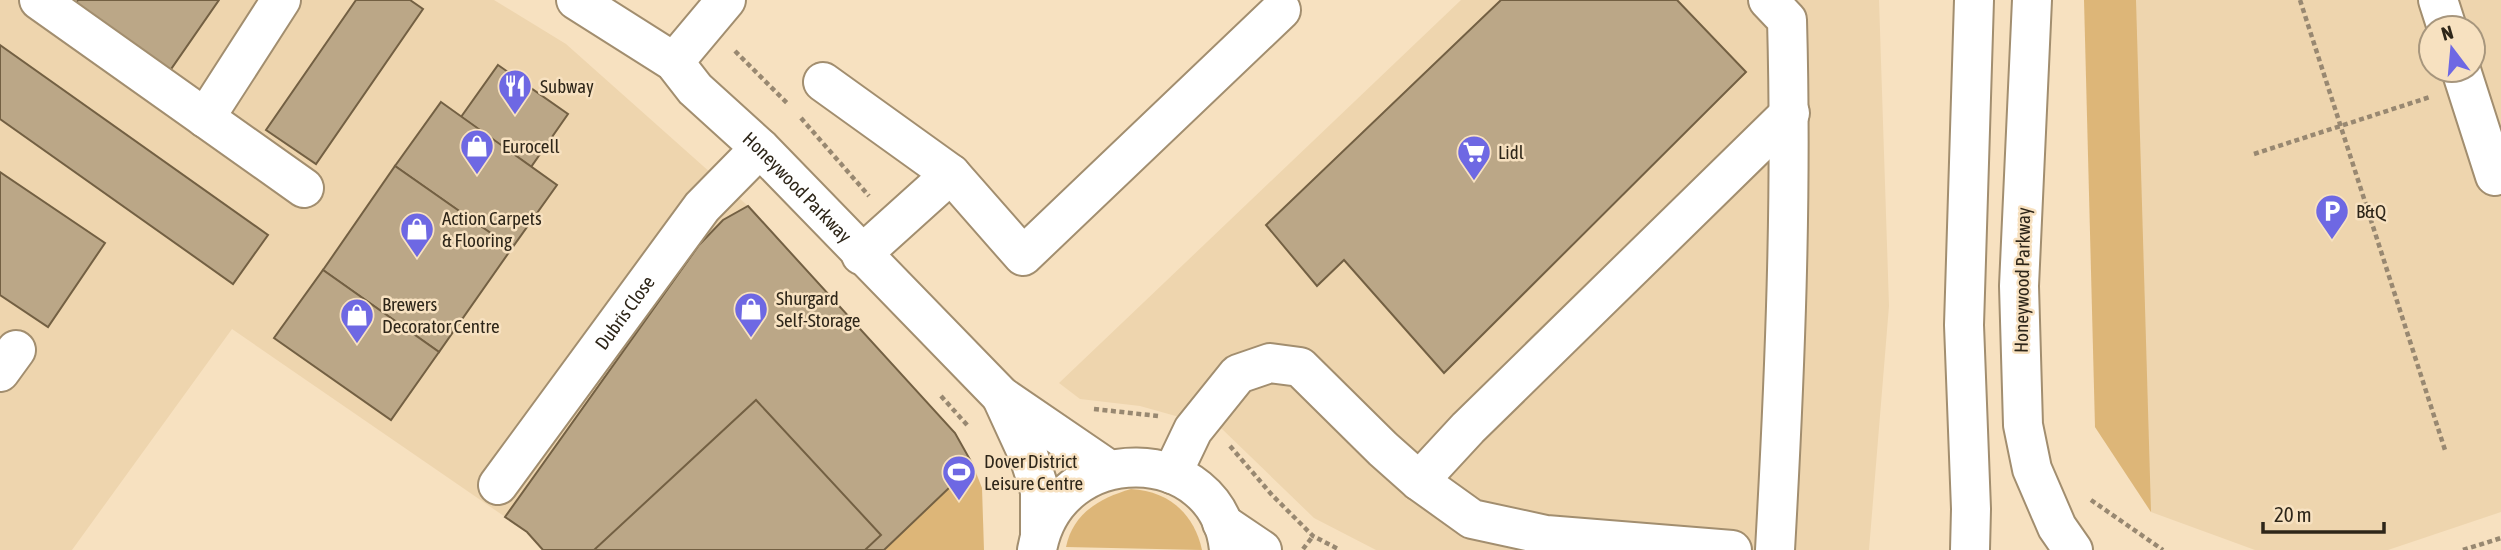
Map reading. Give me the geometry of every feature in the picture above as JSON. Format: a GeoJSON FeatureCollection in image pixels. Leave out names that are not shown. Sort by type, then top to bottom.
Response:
{"type":"FeatureCollection","features":[{"type":"Feature","properties":{"kind":"street"},"geometry":{"type":"LineString","coordinates":[[39,0],[304,188]]}},
{"type":"Feature","properties":{"kind":"street"},"geometry":{"type":"LineString","coordinates":[[205,118],[281,0]]}},
{"type":"Feature","properties":{"kind":"street","name":"Honeywood Parkway"},"geometry":{"type":"LineString","coordinates":[[576,0],[674,62],[695,89],[760,148],[1000,396],[1108,469]]}},
{"type":"Feature","properties":{"kind":"street"},"geometry":{"type":"LineString","coordinates":[[674,62],[726,0]]}},
{"type":"Feature","properties":{"kind":"street"},"geometry":{"type":"LineString","coordinates":[[1768,0],[1787,20],[1790,113],[1788,312],[1775,550]]}},
{"type":"Feature","properties":{"kind":"street"},"geometry":{"type":"LineString","coordinates":[[1970,550],[1964,325],[1974,0]]}},
{"type":"Feature","properties":{"kind":"street","name":"Honeywood Parkway"},"geometry":{"type":"LineString","coordinates":[[2032,0],[2019,286],[2024,425],[2032,469],[2057,527],[2073,550]]}},
{"type":"Feature","properties":{"kind":"street"},"geometry":{"type":"LineString","coordinates":[[823,82],[951,174],[1023,256],[1281,10]]}},
{"type":"Feature","properties":{"kind":"street"},"geometry":{"type":"LineString","coordinates":[[2466,84],[2499,175]]}},
{"type":"Feature","properties":{"kind":"street"},"geometry":{"type":"LineString","coordinates":[[1419,481],[1468,428],[1790,113]]}},
{"type":"Feature","properties":{"kind":"street","name":"Dubris Close"},"geometry":{"type":"LineString","coordinates":[[498,485],[702,206],[760,148]]}},
{"type":"Feature","properties":{"kind":"street"},"geometry":{"type":"LineString","coordinates":[[861,255],[951,174]]}},
{"type":"Feature","properties":{"kind":"street"},"geometry":{"type":"LineString","coordinates":[[1172,474],[1193,430],[1238,374],[1270,363],[1300,367],[1419,481],[1472,519],[1546,535],[1731,550]]}},
{"type":"Feature","properties":{"kind":"street","name":"Honeywood Parkway"},"geometry":{"type":"LineString","coordinates":[[1000,396],[1029,457],[1040,491],[1039,542]]}},
{"type":"Feature","properties":{"kind":"street"},"geometry":{"type":"LineString","coordinates":[[1039,542],[1055,505],[1078,483],[1108,469],[1140,466],[1172,474],[1192,486],[1209,503],[1225,537],[1262,550]]}},
{"type":"Feature","properties":{"kind":"path"},"geometry":{"type":"LineString","coordinates":[[2300,0],[2445,450]]}},
{"type":"Feature","properties":{"kind":"path"},"geometry":{"type":"LineString","coordinates":[[2254,154],[2446,91],[2456,84]]}},
{"type":"Feature","properties":{"kind":"path"},"geometry":{"type":"LineString","coordinates":[[932,386],[968,426],[974,438]]}},
{"type":"Feature","properties":{"kind":"path"},"geometry":{"type":"LineString","coordinates":[[1235,449],[1272,495],[1312,536],[1340,550]]}},
{"type":"Feature","properties":{"kind":"path"},"geometry":{"type":"LineString","coordinates":[[2085,494],[2163,550]]}},
{"type":"Feature","properties":{"kind":"path"},"geometry":{"type":"LineString","coordinates":[[1303,550],[1312,536]]}},
{"type":"Feature","properties":{"kind":"path"},"geometry":{"type":"LineString","coordinates":[[2463,550],[2501,539]]}},
{"type":"Feature","properties":{"kind":"shaded area"},"geometry":{"type":"Polygon","coordinates":[[[0,0],[494,0],[566,44],[748,206],[955,432],[973,465],[884,550],[543,550],[527,532],[232,329],[72,550],[0,550],[0,0]]]}},
{"type":"Feature","properties":{"kind":"shaded area"},"geometry":{"type":"Polygon","coordinates":[[[1461,0],[1879,0],[1889,306],[1869,550],[1376,550],[1314,518],[1222,429],[1140,406],[1080,399],[1059,383],[1461,0]]]}},
{"type":"Feature","properties":{"kind":"shaded area"},"geometry":{"type":"Polygon","coordinates":[[[2084,0],[2136,0],[2151,512],[2095,427],[2084,0]]]}},
{"type":"Feature","properties":{"kind":"shaded area","name":"B&Q"},"geometry":{"type":"Polygon","coordinates":[[[2121,0],[2501,0],[2501,512],[2388,550],[2255,550],[2151,512],[2095,427],[2121,0]]]}},
{"type":"Feature","properties":{"kind":"shaded area","name":"Dover District Leisure Centre"},"geometry":{"type":"Polygon","coordinates":[[[973,465],[982,488],[984,550],[884,550],[973,465]]]}},
{"type":"Feature","properties":{"kind":"shaded area"},"geometry":{"type":"Polygon","coordinates":[[[1131,489],[1157,494],[1177,506],[1193,525],[1202,550],[1066,547],[1081,516],[1099,502],[1131,489]]]}},
{"type":"Feature","properties":{"kind":"building"},"geometry":{"type":"Polygon","coordinates":[[[78,0],[219,0],[169,72],[74,6],[78,0]]]}},
{"type":"Feature","properties":{"kind":"building"},"geometry":{"type":"Polygon","coordinates":[[[356,0],[410,0],[423,9],[316,164],[266,130],[356,0]]]}},
{"type":"Feature","properties":{"kind":"building","name":"Lidl"},"geometry":{"type":"Polygon","coordinates":[[[1501,0],[1677,0],[1746,72],[1444,373],[1344,260],[1317,286],[1266,225],[1501,0]]]}},
{"type":"Feature","properties":{"kind":"building"},"geometry":{"type":"Polygon","coordinates":[[[0,45],[268,235],[233,284],[0,119],[0,45]]]}},
{"type":"Feature","properties":{"kind":"building","name":"Subway"},"geometry":{"type":"Polygon","coordinates":[[[498,65],[568,114],[531,167],[461,117],[498,65]]]}},
{"type":"Feature","properties":{"kind":"building","name":"Eurocell"},"geometry":{"type":"Polygon","coordinates":[[[441,102],[557,185],[512,248],[395,166],[441,102]]]}},
{"type":"Feature","properties":{"kind":"building","name":"Action Carpets & Flooring"},"geometry":{"type":"Polygon","coordinates":[[[395,166],[512,248],[439,352],[323,270],[395,166]]]}},
{"type":"Feature","properties":{"kind":"building"},"geometry":{"type":"Polygon","coordinates":[[[0,172],[105,243],[48,327],[0,295],[0,172]]]}},
{"type":"Feature","properties":{"kind":"building","name":"Shurgard Self-Storage"},"geometry":{"type":"Polygon","coordinates":[[[748,206],[955,433],[973,465],[884,550],[543,550],[527,532],[505,517],[699,245],[723,220],[748,206]]]}},
{"type":"Feature","properties":{"kind":"building","name":"Brewers Decorator Centre"},"geometry":{"type":"Polygon","coordinates":[[[323,270],[439,352],[391,420],[274,338],[323,270]]]}},
{"type":"Feature","properties":{"kind":"building"},"geometry":{"type":"Polygon","coordinates":[[[756,400],[881,535],[865,550],[594,550],[756,400]]]}},
{"type":"Feature","properties":{"kind":"place","name":"Subway"},"geometry":{"type":"Point","coordinates":[515,116]}},
{"type":"Feature","properties":{"kind":"place","name":"Eurocell"},"geometry":{"type":"Point","coordinates":[477,176]}},
{"type":"Feature","properties":{"kind":"place","name":"Lidl"},"geometry":{"type":"Point","coordinates":[1474,182]}},
{"type":"Feature","properties":{"kind":"place","name":"B&Q"},"geometry":{"type":"Point","coordinates":[2332,241]}},
{"type":"Feature","properties":{"kind":"place","name":"Action Carpets & Flooring"},"geometry":{"type":"Point","coordinates":[417,259]}},
{"type":"Feature","properties":{"kind":"place","name":"Shurgard Self-Storage"},"geometry":{"type":"Point","coordinates":[751,339]}},
{"type":"Feature","properties":{"kind":"place","name":"Brewers Decorator Centre"},"geometry":{"type":"Point","coordinates":[357,345]}},
{"type":"Feature","properties":{"kind":"place","name":"Dover District Leisure Centre"},"geometry":{"type":"Point","coordinates":[959,502]}}]}
